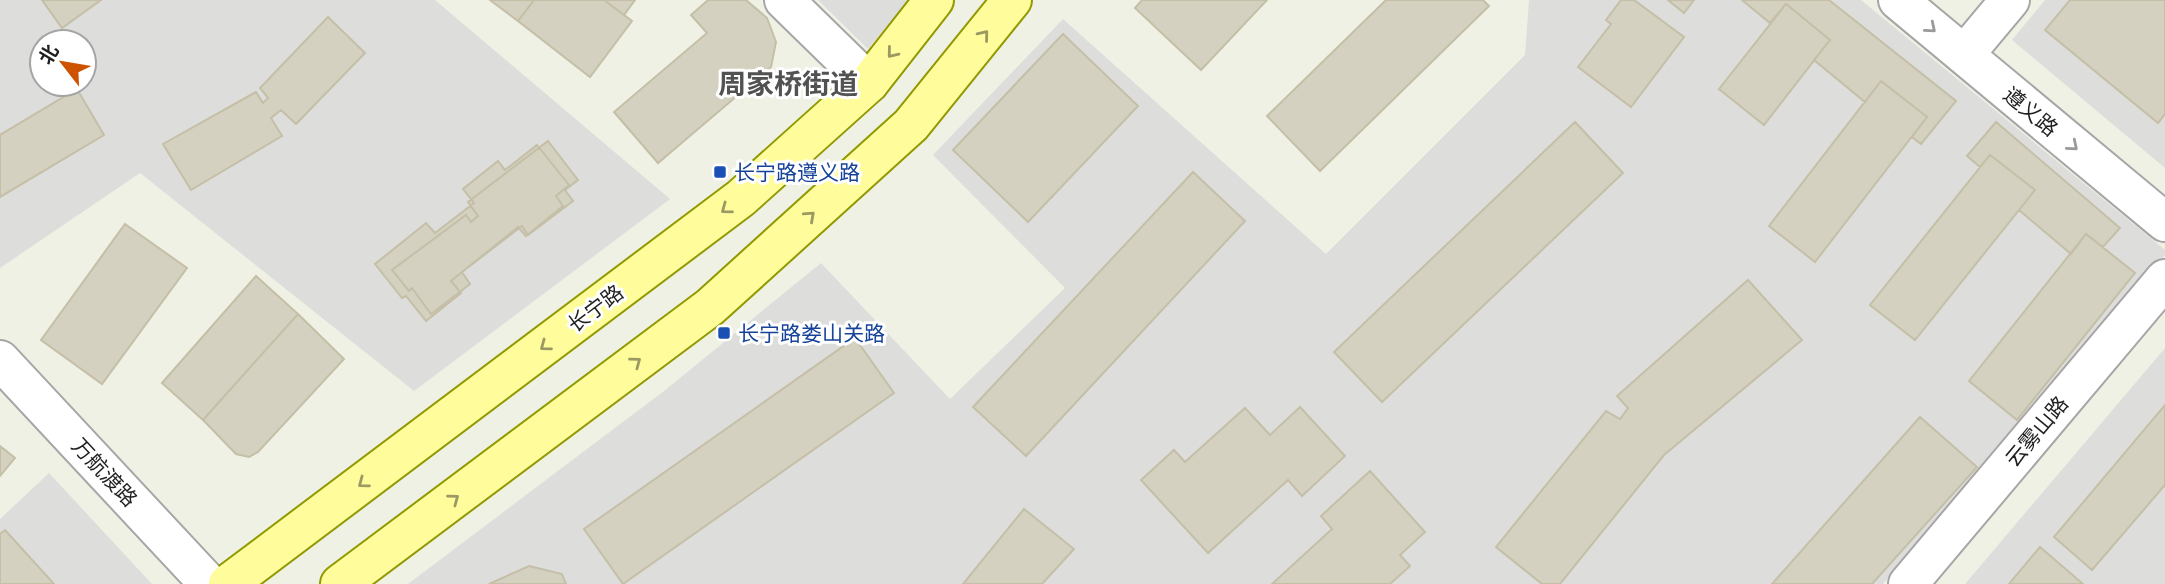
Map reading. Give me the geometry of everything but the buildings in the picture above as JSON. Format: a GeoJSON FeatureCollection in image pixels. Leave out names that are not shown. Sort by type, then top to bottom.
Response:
{"type":"FeatureCollection","features":[{"type":"Feature","properties":{"kind":"main road","name":"长宁路"},"geometry":{"type":"LineString","coordinates":[[228,584],[741,198],[869,83],[934,0]]}},
{"type":"Feature","properties":{"kind":"main road"},"geometry":{"type":"LineString","coordinates":[[340,584],[710,307],[911,125],[1012,0]]}},
{"type":"Feature","properties":{"kind":"street"},"geometry":{"type":"LineString","coordinates":[[784,0],[869,83]]}},
{"type":"Feature","properties":{"kind":"street","name":"遵义路"},"geometry":{"type":"LineString","coordinates":[[1898,0],[2165,222]]}},
{"type":"Feature","properties":{"kind":"street"},"geometry":{"type":"LineString","coordinates":[[1964,55],[2010,0]]}},
{"type":"Feature","properties":{"kind":"street","name":"云雾山路"},"geometry":{"type":"LineString","coordinates":[[1908,584],[2165,279]]}},
{"type":"Feature","properties":{"kind":"street","name":"万航渡路"},"geometry":{"type":"LineString","coordinates":[[0,360],[209,584]]}},
{"type":"Feature","properties":{"kind":"shaded area"},"geometry":{"type":"Polygon","coordinates":[[[0,0],[435,0],[670,199],[414,391],[140,173],[0,268],[0,0]]]}},
{"type":"Feature","properties":{"kind":"shaded area"},"geometry":{"type":"Polygon","coordinates":[[[818,0],[908,0],[868,49],[818,0]]]}},
{"type":"Feature","properties":{"kind":"shaded area"},"geometry":{"type":"Polygon","coordinates":[[[1529,0],[1861,0],[2165,250],[2165,255],[1883,584],[408,584],[664,391],[821,263],[950,399],[1065,288],[933,155],[1063,19],[1326,254],[1525,55],[1529,0]]]}},
{"type":"Feature","properties":{"kind":"shaded area"},"geometry":{"type":"Polygon","coordinates":[[[2045,0],[2165,0],[2165,168],[2012,40],[2045,0]]]}},
{"type":"Feature","properties":{"kind":"shaded area"},"geometry":{"type":"Polygon","coordinates":[[[2165,348],[2165,584],[1965,584],[2165,348]]]}},
{"type":"Feature","properties":{"kind":"shaded area"},"geometry":{"type":"Polygon","coordinates":[[[49,473],[152,584],[0,584],[0,519],[49,473]]]}},
{"type":"Feature","properties":{"kind":"place","name":"长宁路遵义路"},"geometry":{"type":"Point","coordinates":[720,172]}},
{"type":"Feature","properties":{"kind":"place","name":"长宁路娄山关路"},"geometry":{"type":"Point","coordinates":[724,333]}},
{"type":"Feature","properties":{"kind":"district","name":"周家桥街道"},"geometry":{"type":"Point","coordinates":[788,83]}}]}
